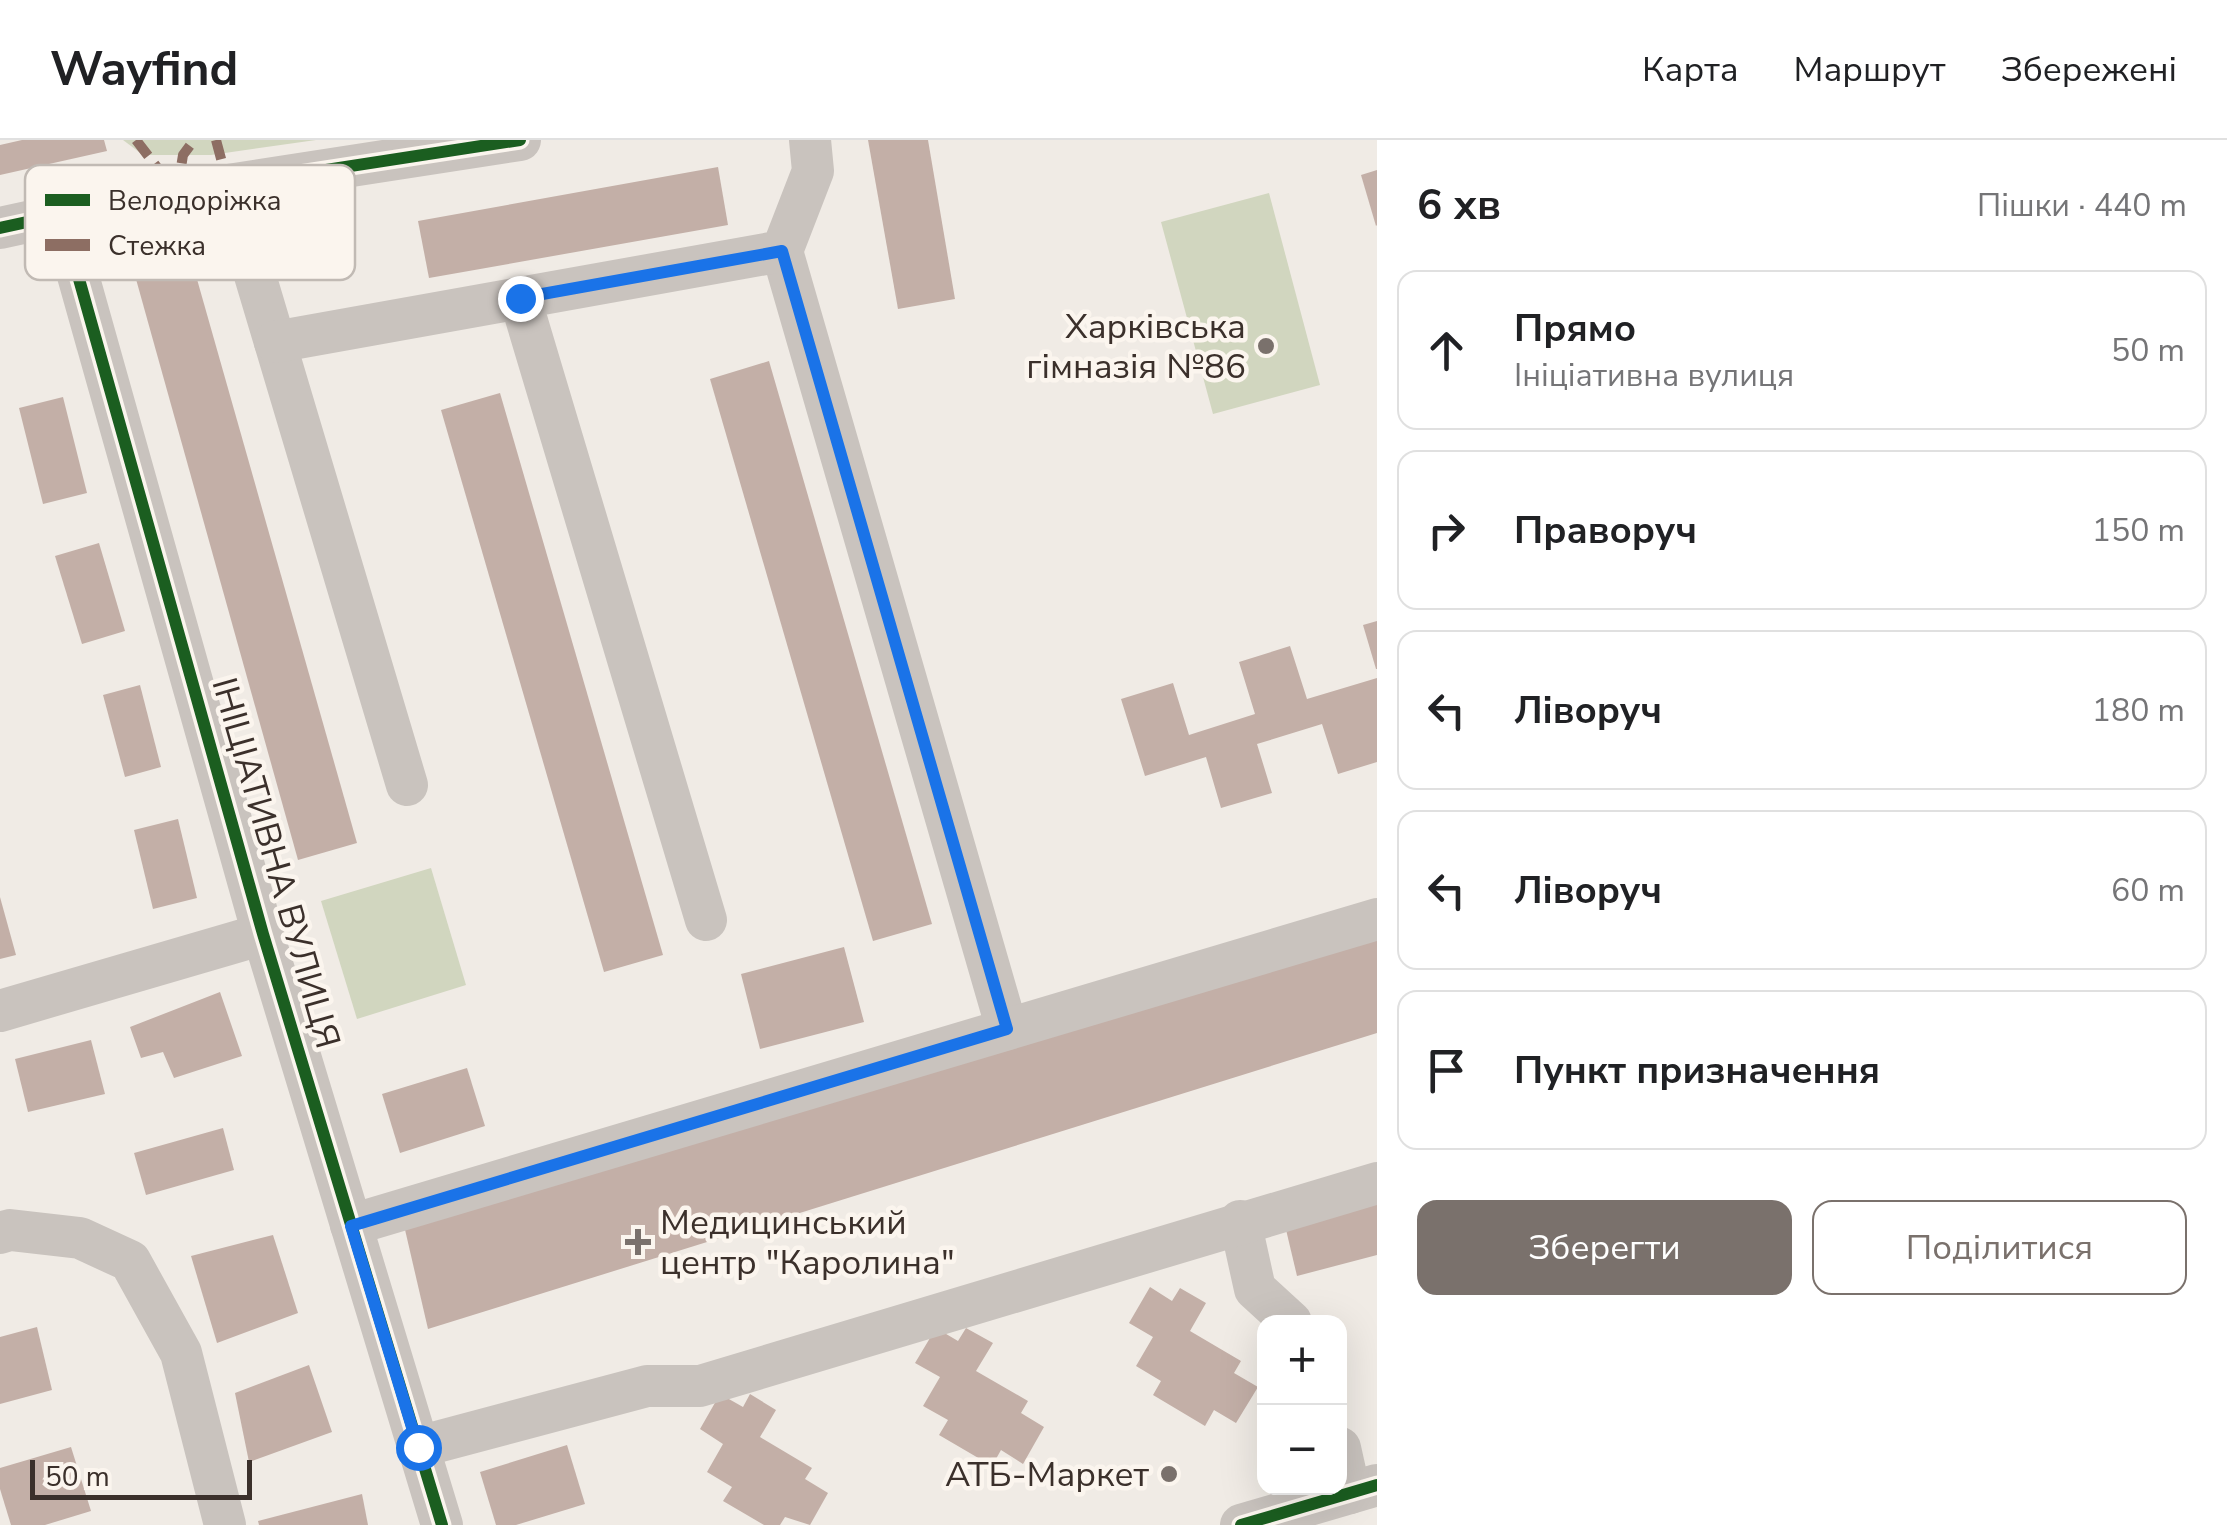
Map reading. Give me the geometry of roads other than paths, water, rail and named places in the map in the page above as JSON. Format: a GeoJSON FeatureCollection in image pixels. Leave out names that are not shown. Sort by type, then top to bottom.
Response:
{"type":"FeatureCollection","features":[{"type":"Feature","properties":{"kind":"street"},"geometry":{"type":"LineString","coordinates":[[355,165],[520,140]]}},
{"type":"Feature","properties":{"kind":"street"},"geometry":{"type":"LineString","coordinates":[[810,140],[813,171],[782,251],[1007,1029]]}},
{"type":"Feature","properties":{"kind":"street"},"geometry":{"type":"LineString","coordinates":[[0,228],[25,223]]}},
{"type":"Feature","properties":{"kind":"street"},"geometry":{"type":"LineString","coordinates":[[275,342],[782,251]]}},
{"type":"Feature","properties":{"kind":"street","name":"ІНІЦІАТИВНА ВУЛИЦЯ"},"geometry":{"type":"LineString","coordinates":[[79,280],[264,934],[442,1525]]}},
{"type":"Feature","properties":{"kind":"street"},"geometry":{"type":"LineString","coordinates":[[256,280],[407,786]]}},
{"type":"Feature","properties":{"kind":"street"},"geometry":{"type":"LineString","coordinates":[[520,298],[706,920]]}},
{"type":"Feature","properties":{"kind":"street"},"geometry":{"type":"LineString","coordinates":[[351,1226],[1377,918]]}},
{"type":"Feature","properties":{"kind":"street"},"geometry":{"type":"LineString","coordinates":[[0,1011],[264,934]]}},
{"type":"Feature","properties":{"kind":"street"},"geometry":{"type":"LineString","coordinates":[[418,1447],[646,1386],[700,1386],[1377,1183]]}},
{"type":"Feature","properties":{"kind":"street"},"geometry":{"type":"LineString","coordinates":[[1240,1222],[1255,1289],[1283,1315]]}},
{"type":"Feature","properties":{"kind":"street"},"geometry":{"type":"LineString","coordinates":[[0,1233],[10,1230],[80,1238],[130,1261],[181,1353],[226,1525]]}},
{"type":"Feature","properties":{"kind":"street"},"geometry":{"type":"LineString","coordinates":[[1241,1525],[1364,1489],[1347,1460]]}},
{"type":"Feature","properties":{"kind":"place","name":"Харківська гімназія №86"},"geometry":{"type":"Point","coordinates":[1266,346]}},
{"type":"Feature","properties":{"kind":"place","name":"Медицинський центр \"Каролина\""},"geometry":{"type":"Point","coordinates":[638,1242]}},
{"type":"Feature","properties":{"kind":"place","name":"АТБ-Маркет"},"geometry":{"type":"Point","coordinates":[1169,1474]}}]}
